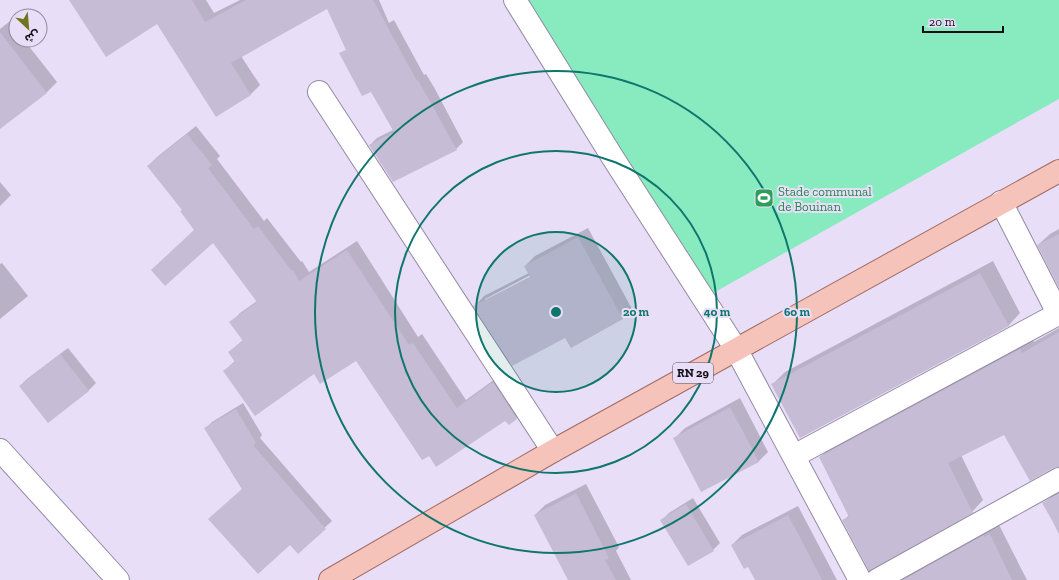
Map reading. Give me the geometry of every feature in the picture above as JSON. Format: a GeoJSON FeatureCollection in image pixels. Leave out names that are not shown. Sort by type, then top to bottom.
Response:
{"type":"FeatureCollection","features":[{"type":"Feature","properties":{"kind":"main road","name":"RN 29"},"geometry":{"type":"LineString","coordinates":[[330,580],[553,451],[1059,171]]}},
{"type":"Feature","properties":{"kind":"street"},"geometry":{"type":"LineString","coordinates":[[515,0],[613,158],[736,349],[860,580]]}},
{"type":"Feature","properties":{"kind":"street"},"geometry":{"type":"LineString","coordinates":[[319,92],[553,451]]}},
{"type":"Feature","properties":{"kind":"street"},"geometry":{"type":"LineString","coordinates":[[794,456],[1059,315],[1001,202]]}},
{"type":"Feature","properties":{"kind":"street"},"geometry":{"type":"LineString","coordinates":[[0,450],[118,580]]}},
{"type":"Feature","properties":{"kind":"street"},"geometry":{"type":"LineString","coordinates":[[877,580],[1059,479]]}},
{"type":"Feature","properties":{"kind":"green space","name":"Stade communal de Bouinan"},"geometry":{"type":"Polygon","coordinates":[[[523,0],[1059,0],[1059,99],[706,297],[523,0]]]}},
{"type":"Feature","properties":{"kind":"building"},"geometry":{"type":"Polygon","coordinates":[[[69,0],[192,0],[205,22],[246,0],[373,0],[457,150],[393,182],[369,145],[394,132],[371,92],[362,96],[339,53],[346,50],[327,9],[231,63],[251,95],[216,117],[157,24],[106,57],[69,0]]]}},
{"type":"Feature","properties":{"kind":"building"},"geometry":{"type":"Polygon","coordinates":[[[0,32],[8,42],[8,48],[12,48],[47,93],[0,129],[0,32]]]}},
{"type":"Feature","properties":{"kind":"building"},"geometry":{"type":"Polygon","coordinates":[[[187,134],[212,165],[208,168],[254,229],[258,226],[291,270],[293,270],[299,281],[347,250],[409,345],[413,343],[457,408],[493,382],[517,419],[509,425],[505,421],[436,467],[429,456],[422,460],[356,361],[320,384],[314,374],[255,416],[223,371],[235,362],[228,352],[243,341],[229,322],[257,302],[213,243],[165,286],[151,270],[194,230],[180,211],[182,210],[147,166],[187,134]]]}},
{"type":"Feature","properties":{"kind":"building"},"geometry":{"type":"Polygon","coordinates":[[[1059,234],[1059,288],[1037,245],[1059,234]]]}},
{"type":"Feature","properties":{"kind":"building"},"geometry":{"type":"Polygon","coordinates":[[[578,237],[623,319],[571,348],[565,338],[512,366],[473,306],[530,277],[524,266],[578,237]]]}},
{"type":"Feature","properties":{"kind":"building"},"geometry":{"type":"Polygon","coordinates":[[[980,273],[1009,326],[800,438],[771,384],[980,273]]]}},
{"type":"Feature","properties":{"kind":"building"},"geometry":{"type":"Polygon","coordinates":[[[1059,332],[1059,467],[1053,468],[1030,481],[1004,435],[948,463],[973,513],[869,571],[842,520],[849,517],[819,457],[1020,349],[1022,353],[1059,332]]]}},
{"type":"Feature","properties":{"kind":"building"},"geometry":{"type":"Polygon","coordinates":[[[60,354],[89,391],[48,423],[19,386],[60,354]]]}},
{"type":"Feature","properties":{"kind":"building"},"geometry":{"type":"Polygon","coordinates":[[[730,407],[759,462],[701,492],[673,438],[730,407]]]}},
{"type":"Feature","properties":{"kind":"building"},"geometry":{"type":"Polygon","coordinates":[[[236,409],[256,443],[253,445],[326,529],[298,554],[290,545],[258,574],[208,519],[242,489],[204,428],[236,409]]]}},
{"type":"Feature","properties":{"kind":"building"},"geometry":{"type":"Polygon","coordinates":[[[576,493],[609,558],[605,560],[616,580],[568,580],[534,515],[576,493]]]}},
{"type":"Feature","properties":{"kind":"building"},"geometry":{"type":"Polygon","coordinates":[[[1059,493],[1059,532],[1042,503],[1059,493]]]}},
{"type":"Feature","properties":{"kind":"building"},"geometry":{"type":"Polygon","coordinates":[[[686,504],[714,551],[688,566],[660,520],[686,504]]]}},
{"type":"Feature","properties":{"kind":"building"},"geometry":{"type":"Polygon","coordinates":[[[788,515],[822,580],[755,580],[748,567],[744,569],[731,545],[788,515]]]}},
{"type":"Feature","properties":{"kind":"building"},"geometry":{"type":"Polygon","coordinates":[[[990,534],[1012,580],[903,580],[984,535],[984,537],[990,534]]]}},
{"type":"Feature","properties":{"kind":"place","name":"Stade communal de Bouinan"},"geometry":{"type":"Point","coordinates":[764,198]}}]}
